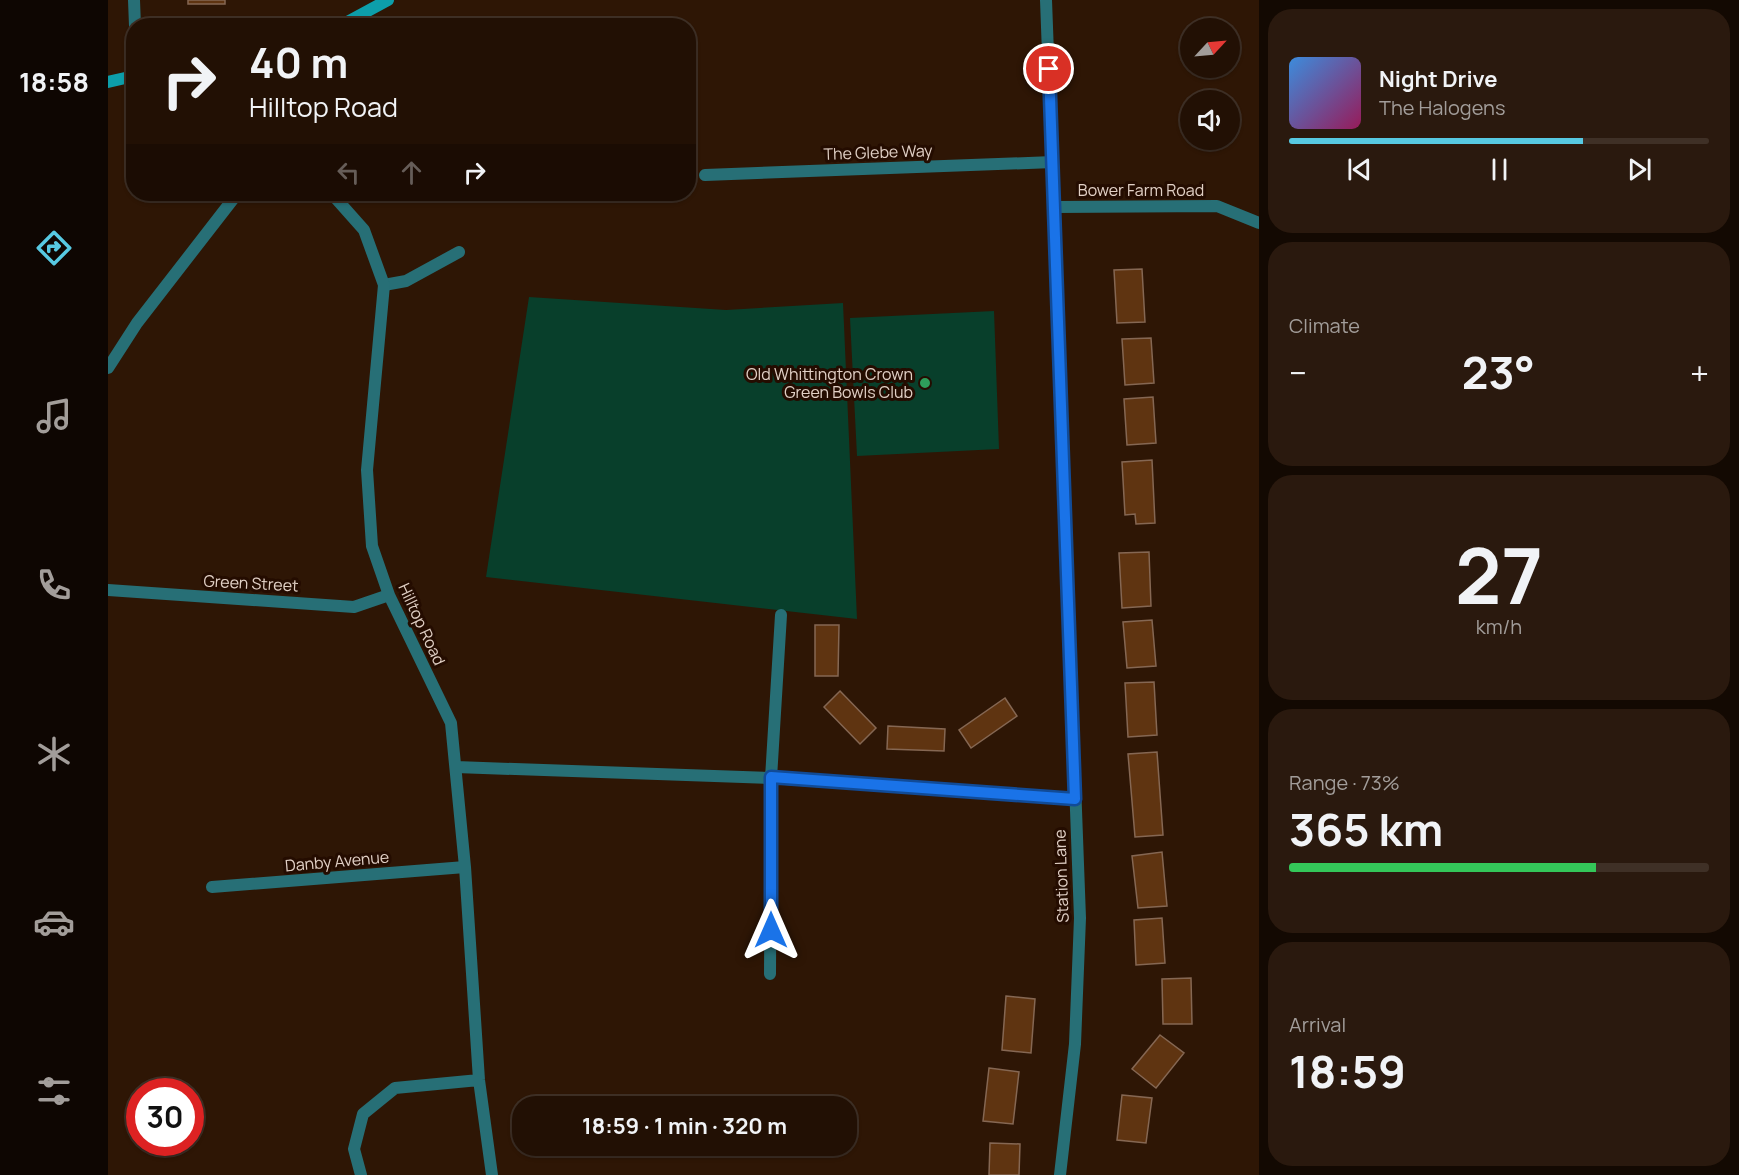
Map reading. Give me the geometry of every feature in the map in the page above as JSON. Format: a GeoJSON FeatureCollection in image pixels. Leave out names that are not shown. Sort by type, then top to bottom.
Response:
{"type":"FeatureCollection","features":[{"type":"Feature","properties":{"kind":"main road"},"geometry":{"type":"LineString","coordinates":[[356,18],[388,0]]}},
{"type":"Feature","properties":{"kind":"main road"},"geometry":{"type":"LineString","coordinates":[[108,82],[126,78]]}},
{"type":"Feature","properties":{"kind":"street"},"geometry":{"type":"LineString","coordinates":[[134,0],[135,18]]}},
{"type":"Feature","properties":{"kind":"street","name":"Station Lane"},"geometry":{"type":"LineString","coordinates":[[1046,0],[1080,918],[1075,1044],[1060,1175]]}},
{"type":"Feature","properties":{"kind":"street","name":"The Glebe Way"},"geometry":{"type":"LineString","coordinates":[[705,175],[1053,162]]}},
{"type":"Feature","properties":{"kind":"street"},"geometry":{"type":"LineString","coordinates":[[108,368],[137,323],[232,201]]}},
{"type":"Feature","properties":{"kind":"street","name":"Hilltop Road"},"geometry":{"type":"LineString","coordinates":[[338,201],[364,230],[384,285],[367,470],[372,546],[389,595],[451,723],[456,767]]}},
{"type":"Feature","properties":{"kind":"street","name":"Bower Farm Road"},"geometry":{"type":"LineString","coordinates":[[1055,207],[1217,206],[1259,223]]}},
{"type":"Feature","properties":{"kind":"street"},"geometry":{"type":"LineString","coordinates":[[384,285],[406,281],[459,252]]}},
{"type":"Feature","properties":{"kind":"street","name":"Green Street"},"geometry":{"type":"LineString","coordinates":[[108,590],[354,607],[389,595]]}},
{"type":"Feature","properties":{"kind":"street"},"geometry":{"type":"LineString","coordinates":[[771,974],[771,777],[781,615]]}},
{"type":"Feature","properties":{"kind":"street"},"geometry":{"type":"LineString","coordinates":[[492,1175],[479,1080],[456,767],[771,777],[1075,799]]}},
{"type":"Feature","properties":{"kind":"street","name":"Danby Avenue"},"geometry":{"type":"LineString","coordinates":[[212,887],[465,867]]}},
{"type":"Feature","properties":{"kind":"street"},"geometry":{"type":"LineString","coordinates":[[361,1175],[354,1149],[363,1114],[387,1094],[395,1088],[479,1080]]}},
{"type":"Feature","properties":{"kind":"green space"},"geometry":{"type":"Polygon","coordinates":[[[529,297],[726,310],[843,303],[857,619],[486,577],[529,297]]]}},
{"type":"Feature","properties":{"kind":"green space","name":"Old Whittington Crown Green Bowls Club"},"geometry":{"type":"Polygon","coordinates":[[[994,311],[999,449],[857,456],[850,318],[994,311]]]}},
{"type":"Feature","properties":{"kind":"building"},"geometry":{"type":"Polygon","coordinates":[[[188,0],[225,0],[225,4],[188,4],[188,0]]]}},
{"type":"Feature","properties":{"kind":"building"},"geometry":{"type":"Polygon","coordinates":[[[1142,269],[1145,322],[1117,323],[1114,270],[1142,269]]]}},
{"type":"Feature","properties":{"kind":"building"},"geometry":{"type":"Polygon","coordinates":[[[1151,338],[1154,383],[1125,385],[1122,339],[1151,338]]]}},
{"type":"Feature","properties":{"kind":"building"},"geometry":{"type":"Polygon","coordinates":[[[1153,397],[1156,443],[1127,445],[1124,399],[1153,397]]]}},
{"type":"Feature","properties":{"kind":"building"},"geometry":{"type":"Polygon","coordinates":[[[1152,460],[1155,523],[1136,524],[1135,514],[1125,515],[1122,462],[1152,460]]]}},
{"type":"Feature","properties":{"kind":"building"},"geometry":{"type":"Polygon","coordinates":[[[1149,552],[1151,606],[1122,608],[1119,553],[1149,552]]]}},
{"type":"Feature","properties":{"kind":"building"},"geometry":{"type":"Polygon","coordinates":[[[1152,620],[1156,666],[1127,668],[1123,622],[1152,620]]]}},
{"type":"Feature","properties":{"kind":"building"},"geometry":{"type":"Polygon","coordinates":[[[815,625],[839,625],[838,676],[815,676],[815,625]]]}},
{"type":"Feature","properties":{"kind":"building"},"geometry":{"type":"Polygon","coordinates":[[[1154,682],[1157,735],[1128,737],[1125,683],[1154,682]]]}},
{"type":"Feature","properties":{"kind":"building"},"geometry":{"type":"Polygon","coordinates":[[[840,691],[876,728],[860,744],[824,707],[840,691]]]}},
{"type":"Feature","properties":{"kind":"building"},"geometry":{"type":"Polygon","coordinates":[[[1005,698],[1017,716],[971,748],[959,730],[1005,698]]]}},
{"type":"Feature","properties":{"kind":"building"},"geometry":{"type":"Polygon","coordinates":[[[888,726],[945,729],[944,751],[887,749],[888,726]]]}},
{"type":"Feature","properties":{"kind":"building"},"geometry":{"type":"Polygon","coordinates":[[[1157,752],[1163,835],[1135,837],[1128,754],[1157,752]]]}},
{"type":"Feature","properties":{"kind":"building"},"geometry":{"type":"Polygon","coordinates":[[[1162,852],[1167,906],[1138,908],[1132,856],[1162,852]]]}},
{"type":"Feature","properties":{"kind":"building"},"geometry":{"type":"Polygon","coordinates":[[[1162,918],[1165,963],[1136,965],[1134,920],[1162,918]]]}},
{"type":"Feature","properties":{"kind":"building"},"geometry":{"type":"Polygon","coordinates":[[[1191,978],[1192,1024],[1163,1024],[1162,979],[1191,978]]]}},
{"type":"Feature","properties":{"kind":"building"},"geometry":{"type":"Polygon","coordinates":[[[1006,996],[1035,999],[1031,1053],[1002,1050],[1006,996]]]}},
{"type":"Feature","properties":{"kind":"building"},"geometry":{"type":"Polygon","coordinates":[[[1160,1035],[1184,1053],[1156,1088],[1132,1069],[1160,1035]]]}},
{"type":"Feature","properties":{"kind":"building"},"geometry":{"type":"Polygon","coordinates":[[[989,1068],[1019,1072],[1013,1124],[983,1121],[989,1068]]]}},
{"type":"Feature","properties":{"kind":"building"},"geometry":{"type":"Polygon","coordinates":[[[1122,1095],[1152,1098],[1146,1143],[1117,1140],[1122,1095]]]}},
{"type":"Feature","properties":{"kind":"building"},"geometry":{"type":"Polygon","coordinates":[[[990,1143],[1020,1144],[1019,1175],[989,1175],[990,1143]]]}},
{"type":"Feature","properties":{"kind":"place","name":"Old Whittington Crown Green Bowls Club"},"geometry":{"type":"Point","coordinates":[925,383]}},
{"type":"Feature","properties":{"kind":"route"},"geometry":{"type":"LineString","coordinates":[[771,930],[771,777],[1075,799],[1049,69]]}}]}
